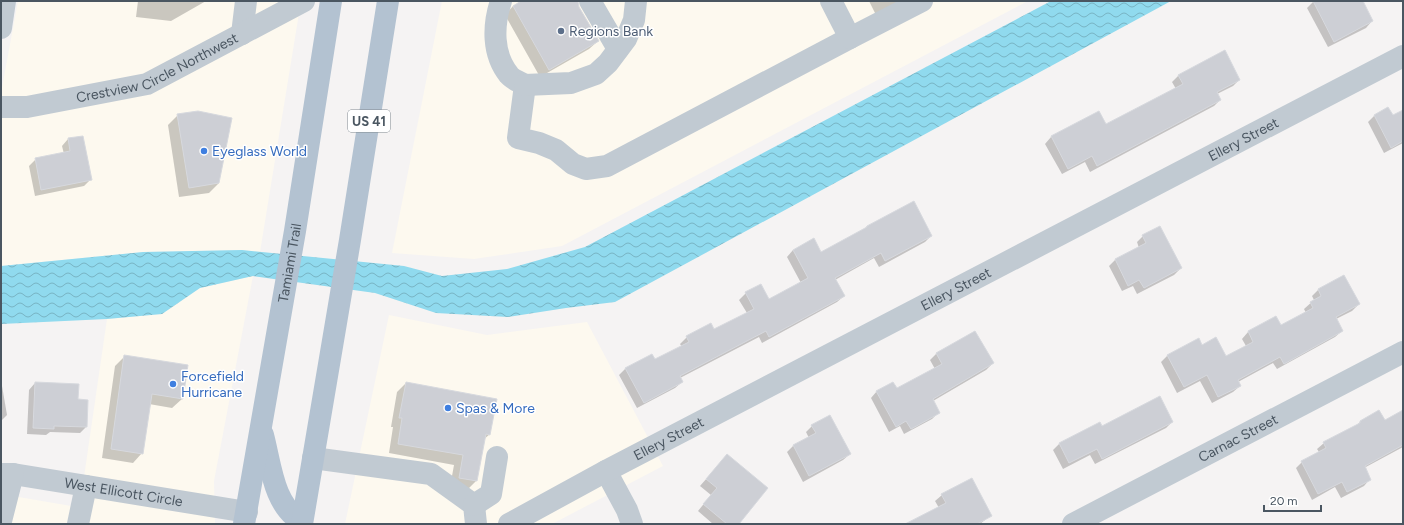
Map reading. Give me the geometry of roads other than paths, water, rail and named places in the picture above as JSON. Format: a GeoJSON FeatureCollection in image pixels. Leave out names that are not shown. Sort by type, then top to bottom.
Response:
{"type":"FeatureCollection","features":[{"type":"Feature","properties":{"kind":"main road","name":"Tamiami Trail"},"geometry":{"type":"LineString","coordinates":[[250,520],[261,426],[295,231],[331,1]]}},
{"type":"Feature","properties":{"kind":"main road","name":"US 41"},"geometry":{"type":"LineString","coordinates":[[306,523],[313,458],[350,240],[388,1]]}},
{"type":"Feature","properties":{"kind":"main road"},"geometry":{"type":"LineString","coordinates":[[261,426],[276,490],[284,506],[293,517],[306,523]]}},
{"type":"Feature","properties":{"kind":"street"},"geometry":{"type":"LineString","coordinates":[[1,28],[5,1]]}},
{"type":"Feature","properties":{"kind":"street"},"geometry":{"type":"LineString","coordinates":[[242,34],[246,1]]}},
{"type":"Feature","properties":{"kind":"street","name":"Crestview Circle Northwest"},"geometry":{"type":"LineString","coordinates":[[1,107],[27,107],[147,84],[304,1]]}},
{"type":"Feature","properties":{"kind":"street"},"geometry":{"type":"LineString","coordinates":[[502,1],[498,10],[495,32],[500,59],[510,76],[525,85],[571,83],[596,74],[608,63],[626,39],[634,20],[636,1]]}},
{"type":"Feature","properties":{"kind":"street"},"geometry":{"type":"LineString","coordinates":[[590,1],[618,49]]}},
{"type":"Feature","properties":{"kind":"street"},"geometry":{"type":"LineString","coordinates":[[831,1],[850,38]]}},
{"type":"Feature","properties":{"kind":"street"},"geometry":{"type":"LineString","coordinates":[[525,85],[518,138],[539,143],[556,150],[573,164],[586,169],[607,166],[922,1]]}},
{"type":"Feature","properties":{"kind":"street","name":"Ellery Street"},"geometry":{"type":"LineString","coordinates":[[509,524],[606,471],[1403,56]]}},
{"type":"Feature","properties":{"kind":"street","name":"Carnac Street"},"geometry":{"type":"LineString","coordinates":[[1073,524],[1403,352]]}},
{"type":"Feature","properties":{"kind":"street"},"geometry":{"type":"LineString","coordinates":[[313,458],[432,474],[475,515],[491,494],[497,457]]}},
{"type":"Feature","properties":{"kind":"street"},"geometry":{"type":"LineString","coordinates":[[606,471],[627,510],[632,524]]}},
{"type":"Feature","properties":{"kind":"street"},"geometry":{"type":"LineString","coordinates":[[1,520],[7,474]]}},
{"type":"Feature","properties":{"kind":"street","name":"West Ellicott Circle"},"geometry":{"type":"LineString","coordinates":[[7,474],[86,486],[250,520]]}},
{"type":"Feature","properties":{"kind":"street"},"geometry":{"type":"LineString","coordinates":[[78,524],[86,486]]}},
{"type":"Feature","properties":{"kind":"water"},"geometry":{"type":"Polygon","coordinates":[[[1051,1],[1171,1],[615,302],[508,317],[436,313],[375,293],[253,276],[200,288],[162,314],[107,319],[1,324],[1,266],[143,252],[242,250],[404,266],[442,276],[507,269],[585,247],[1051,1]]]}},
{"type":"Feature","properties":{"kind":"place","name":"Regions Bank"},"geometry":{"type":"Point","coordinates":[561,31]}},
{"type":"Feature","properties":{"kind":"place","name":"Eyeglass World"},"geometry":{"type":"Point","coordinates":[204,151]}},
{"type":"Feature","properties":{"kind":"place","name":"Forcefield Hurricane"},"geometry":{"type":"Point","coordinates":[173,384]}},
{"type":"Feature","properties":{"kind":"place","name":"Spas & More"},"geometry":{"type":"Point","coordinates":[448,408]}}]}
